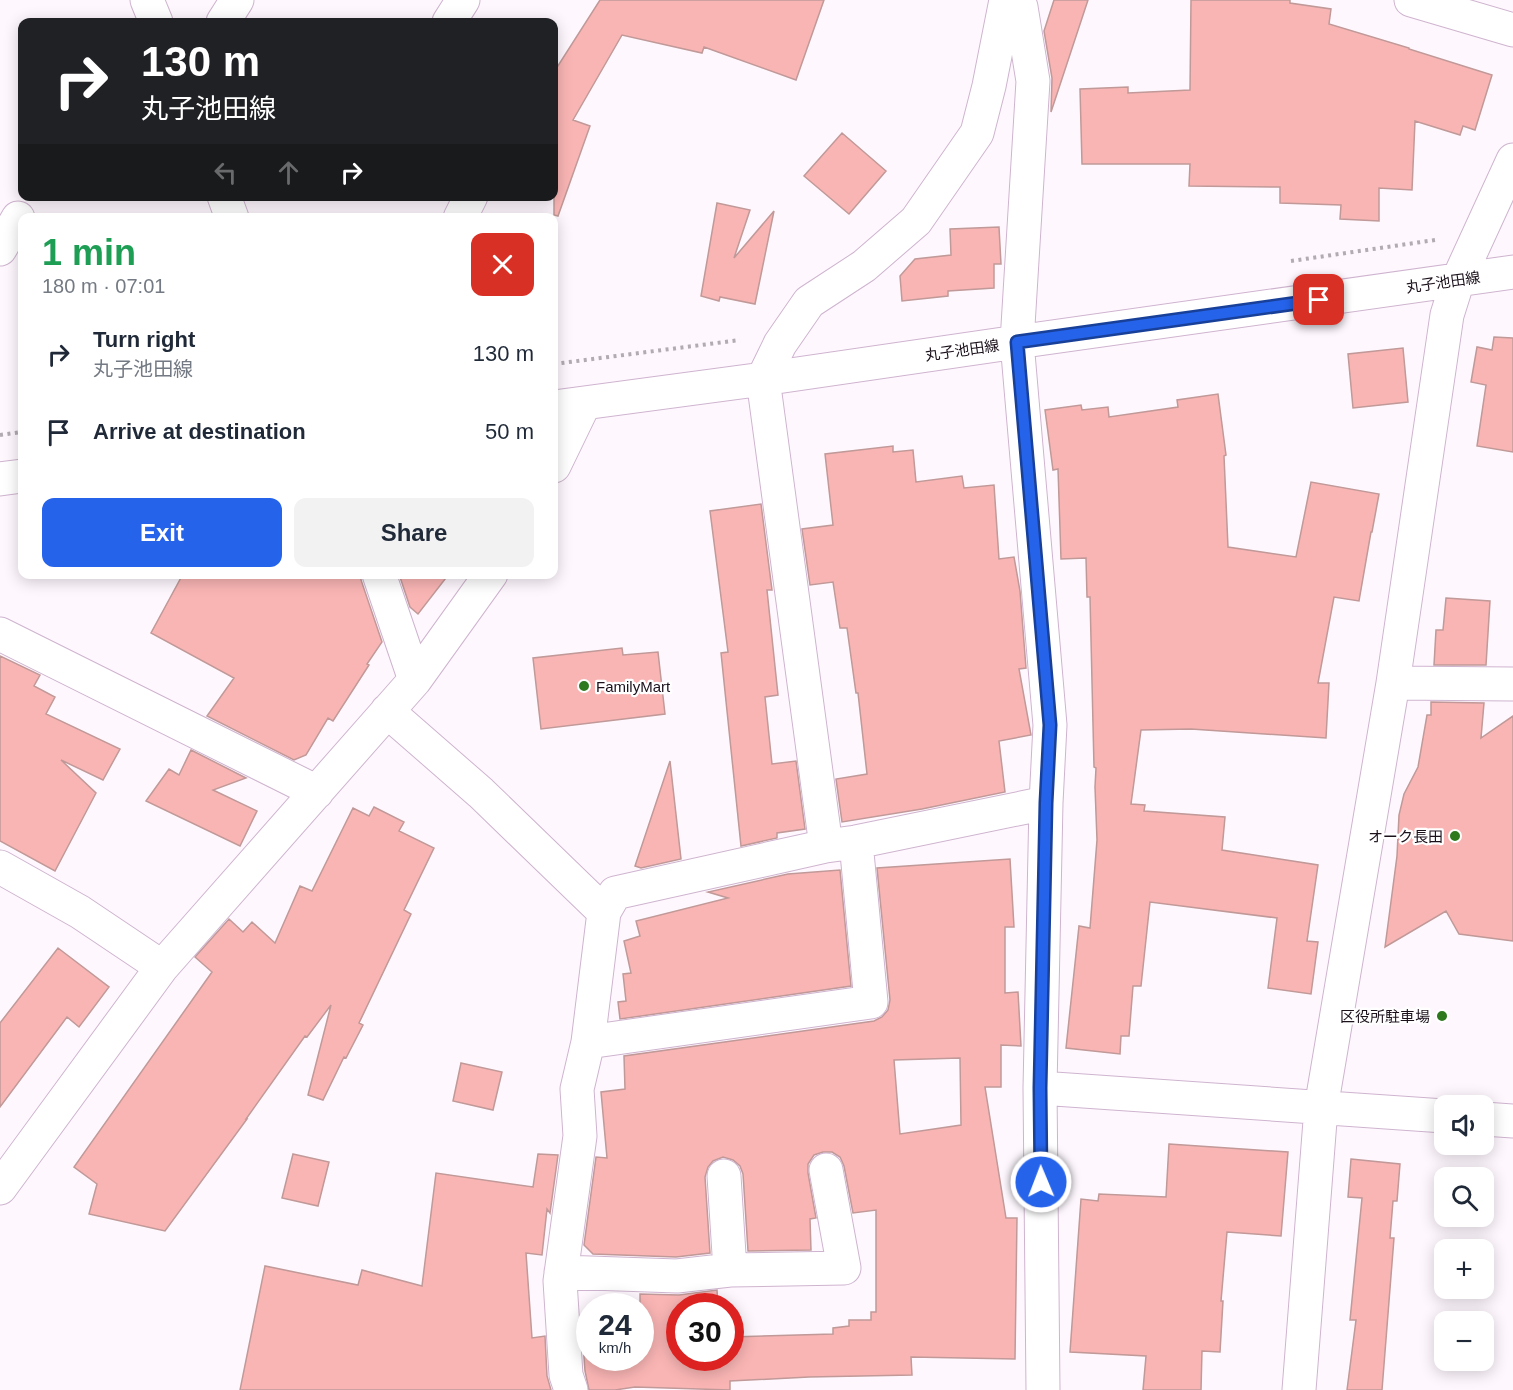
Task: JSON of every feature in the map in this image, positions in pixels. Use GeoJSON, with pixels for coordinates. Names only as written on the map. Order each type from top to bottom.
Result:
{"type":"FeatureCollection","features":[{"type":"Feature","properties":{"kind":"street"},"geometry":{"type":"LineString","coordinates":[[147,0],[154,18]]}},
{"type":"Feature","properties":{"kind":"street"},"geometry":{"type":"LineString","coordinates":[[226,18],[237,0]]}},
{"type":"Feature","properties":{"kind":"street"},"geometry":{"type":"LineString","coordinates":[[452,18],[463,0]]}},
{"type":"Feature","properties":{"kind":"street"},"geometry":{"type":"LineString","coordinates":[[588,1042],[871,1002],[841,844],[763,379],[780,344],[809,302],[864,266],[916,221],[977,133],[1006,0]]}},
{"type":"Feature","properties":{"kind":"street"},"geometry":{"type":"LineString","coordinates":[[1017,0],[1021,8],[1033,81],[1017,342],[1050,725],[1046,803],[1040,1088],[1043,1390]]}},
{"type":"Feature","properties":{"kind":"street"},"geometry":{"type":"LineString","coordinates":[[1411,0],[1513,30]]}},
{"type":"Feature","properties":{"kind":"street"},"geometry":{"type":"LineString","coordinates":[[1299,1390],[1321,1108],[1393,683],[1447,315],[1458,280],[1513,160]]}},
{"type":"Feature","properties":{"kind":"street"},"geometry":{"type":"LineString","coordinates":[[0,249],[18,218]]}},
{"type":"Feature","properties":{"kind":"street","name":"丸子池田線"},"geometry":{"type":"LineString","coordinates":[[569,405],[1513,272]]}},
{"type":"Feature","properties":{"kind":"street"},"geometry":{"type":"LineString","coordinates":[[558,450],[569,405]]}},
{"type":"Feature","properties":{"kind":"street"},"geometry":{"type":"LineString","coordinates":[[0,479],[18,477]]}},
{"type":"Feature","properties":{"kind":"street"},"geometry":{"type":"LineString","coordinates":[[381,579],[415,680]]}},
{"type":"Feature","properties":{"kind":"street"},"geometry":{"type":"LineString","coordinates":[[0,1188],[162,967],[415,680],[487,579]]}},
{"type":"Feature","properties":{"kind":"street"},"geometry":{"type":"LineString","coordinates":[[0,634],[317,792]]}},
{"type":"Feature","properties":{"kind":"street"},"geometry":{"type":"LineString","coordinates":[[1393,683],[1513,684]]}},
{"type":"Feature","properties":{"kind":"street"},"geometry":{"type":"LineString","coordinates":[[387,711],[481,793],[604,912]]}},
{"type":"Feature","properties":{"kind":"street"},"geometry":{"type":"LineString","coordinates":[[571,1390],[566,1375],[560,1281],[580,1136],[577,1089],[588,1042],[604,912],[615,893],[1046,803]]}},
{"type":"Feature","properties":{"kind":"street"},"geometry":{"type":"LineString","coordinates":[[0,867],[80,912],[162,967]]}},
{"type":"Feature","properties":{"kind":"street"},"geometry":{"type":"LineString","coordinates":[[1040,1088],[1434,1115]]}},
{"type":"Feature","properties":{"kind":"street"},"geometry":{"type":"LineString","coordinates":[[1494,1120],[1513,1121]]}},
{"type":"Feature","properties":{"kind":"street"},"geometry":{"type":"LineString","coordinates":[[561,1272],[677,1276],[730,1270],[844,1268],[826,1170]]}},
{"type":"Feature","properties":{"kind":"street"},"geometry":{"type":"LineString","coordinates":[[724,1176],[730,1270]]}},
{"type":"Feature","properties":{"kind":"path"},"geometry":{"type":"LineString","coordinates":[[0,435],[18,433]]}},
{"type":"Feature","properties":{"kind":"building"},"geometry":{"type":"Polygon","coordinates":[[[600,0],[824,0],[796,80],[704,47],[702,53],[622,35],[573,120],[590,126],[558,216],[558,213],[554,213],[554,201],[558,201],[558,66],[600,0]]]}},
{"type":"Feature","properties":{"kind":"building"},"geometry":{"type":"Polygon","coordinates":[[[1054,0],[1088,0],[1051,112],[1052,78],[1044,31],[1054,0]]]}},
{"type":"Feature","properties":{"kind":"building"},"geometry":{"type":"Polygon","coordinates":[[[1191,0],[1290,0],[1290,3],[1331,9],[1329,24],[1492,75],[1475,130],[1463,126],[1460,135],[1415,121],[1412,190],[1379,188],[1379,221],[1340,219],[1341,205],[1280,203],[1280,187],[1189,186],[1190,164],[1082,164],[1080,89],[1128,87],[1128,93],[1190,90],[1191,0]]]}},
{"type":"Feature","properties":{"kind":"building"},"geometry":{"type":"Polygon","coordinates":[[[842,133],[886,171],[849,214],[804,176],[842,133]]]}},
{"type":"Feature","properties":{"kind":"building"},"geometry":{"type":"Polygon","coordinates":[[[717,203],[750,210],[734,258],[774,211],[755,304],[720,297],[719,301],[701,296],[717,203]]]}},
{"type":"Feature","properties":{"kind":"building"},"geometry":{"type":"Polygon","coordinates":[[[999,227],[1001,264],[994,264],[994,288],[948,291],[948,296],[902,301],[900,276],[915,259],[951,255],[950,229],[999,227]]]}},
{"type":"Feature","properties":{"kind":"building"},"geometry":{"type":"Polygon","coordinates":[[[1494,337],[1513,338],[1513,452],[1477,446],[1486,385],[1471,382],[1477,347],[1492,350],[1494,337]]]}},
{"type":"Feature","properties":{"kind":"building"},"geometry":{"type":"Polygon","coordinates":[[[1403,348],[1408,402],[1353,408],[1348,354],[1403,348]]]}},
{"type":"Feature","properties":{"kind":"building"},"geometry":{"type":"Polygon","coordinates":[[[1218,394],[1226,455],[1224,456],[1228,547],[1296,557],[1311,482],[1379,494],[1359,601],[1334,597],[1318,683],[1329,683],[1326,738],[1191,729],[1141,730],[1131,804],[1145,805],[1144,811],[1225,817],[1222,850],[1318,865],[1307,941],[1318,942],[1311,994],[1268,988],[1277,918],[1150,902],[1141,986],[1133,986],[1129,1036],[1121,1036],[1120,1054],[1066,1048],[1079,926],[1090,928],[1097,840],[1096,768],[1094,767],[1090,597],[1087,597],[1086,558],[1061,559],[1058,469],[1053,470],[1045,410],[1081,405],[1082,410],[1108,407],[1109,417],[1178,407],[1177,400],[1218,394]]]}},
{"type":"Feature","properties":{"kind":"building"},"geometry":{"type":"Polygon","coordinates":[[[893,446],[893,452],[913,450],[916,482],[962,476],[964,488],[994,485],[999,559],[1014,557],[1020,591],[1026,668],[1019,669],[1031,735],[999,741],[1005,792],[842,822],[836,779],[867,774],[858,693],[856,693],[847,628],[840,628],[833,582],[810,585],[802,529],[833,525],[825,454],[893,446]]]}},
{"type":"Feature","properties":{"kind":"building"},"geometry":{"type":"Polygon","coordinates":[[[761,504],[772,590],[767,590],[778,695],[765,697],[772,764],[796,761],[805,829],[777,833],[777,838],[741,846],[721,653],[728,652],[710,511],[761,504]]]}},
{"type":"Feature","properties":{"kind":"building"},"geometry":{"type":"Polygon","coordinates":[[[180,579],[361,579],[382,642],[333,721],[328,718],[306,755],[294,760],[207,716],[234,678],[151,633],[180,579]]]}},
{"type":"Feature","properties":{"kind":"building"},"geometry":{"type":"Polygon","coordinates":[[[401,579],[445,579],[418,614],[410,607],[401,579]]]}},
{"type":"Feature","properties":{"kind":"building"},"geometry":{"type":"Polygon","coordinates":[[[1446,598],[1490,601],[1486,665],[1434,665],[1436,630],[1443,630],[1446,598]]]}},
{"type":"Feature","properties":{"kind":"building"},"geometry":{"type":"Polygon","coordinates":[[[622,648],[623,655],[658,652],[665,714],[541,729],[533,658],[622,648]]]}},
{"type":"Feature","properties":{"kind":"building"},"geometry":{"type":"Polygon","coordinates":[[[0,656],[40,675],[34,686],[55,697],[46,714],[120,749],[103,780],[61,760],[96,793],[55,871],[0,841],[0,656]]]}},
{"type":"Feature","properties":{"kind":"building","name":"オーク長田"},"geometry":{"type":"Polygon","coordinates":[[[1431,702],[1484,703],[1481,738],[1513,716],[1513,941],[1459,934],[1446,911],[1385,947],[1397,856],[1399,815],[1404,794],[1418,767],[1427,715],[1431,715],[1431,702]]]}},
{"type":"Feature","properties":{"kind":"building"},"geometry":{"type":"Polygon","coordinates":[[[191,750],[246,778],[213,790],[257,811],[240,846],[146,801],[169,769],[179,775],[191,750]]]}},
{"type":"Feature","properties":{"kind":"building"},"geometry":{"type":"Polygon","coordinates":[[[670,761],[681,859],[641,868],[635,866],[670,761]]]}},
{"type":"Feature","properties":{"kind":"building"},"geometry":{"type":"Polygon","coordinates":[[[374,807],[404,822],[399,831],[434,848],[404,910],[411,914],[359,1023],[363,1025],[323,1100],[308,1095],[331,1005],[307,1037],[305,1036],[165,1231],[89,1214],[97,1184],[74,1167],[212,972],[195,957],[229,919],[243,932],[252,922],[275,943],[300,886],[312,891],[353,808],[369,816],[374,807]]]}},
{"type":"Feature","properties":{"kind":"building"},"geometry":{"type":"Polygon","coordinates":[[[1010,859],[1014,927],[1005,927],[1005,993],[1018,992],[1021,1046],[1001,1045],[1001,1087],[985,1087],[1006,1218],[1017,1218],[1015,1359],[911,1357],[912,1375],[730,1381],[730,1390],[635,1387],[589,1390],[585,1371],[654,1371],[654,1294],[666,1295],[666,1371],[744,1371],[744,1337],[833,1334],[833,1328],[849,1326],[849,1320],[871,1320],[871,1312],[876,1312],[876,1210],[853,1213],[844,1166],[840,1157],[832,1152],[814,1155],[808,1164],[816,1218],[810,1219],[811,1250],[748,1251],[743,1174],[740,1166],[733,1160],[723,1157],[713,1161],[705,1177],[710,1253],[676,1257],[593,1254],[584,1245],[596,1157],[607,1158],[601,1092],[625,1089],[624,1056],[874,1021],[888,1010],[890,1000],[877,868],[1010,859]],[[960,1058],[894,1060],[900,1134],[961,1125],[960,1058]]]}},
{"type":"Feature","properties":{"kind":"building"},"geometry":{"type":"Polygon","coordinates":[[[840,870],[851,986],[620,1019],[618,1002],[626,1001],[623,974],[631,973],[624,941],[640,936],[636,921],[728,898],[708,892],[788,874],[840,870]]]}},
{"type":"Feature","properties":{"kind":"building"},"geometry":{"type":"Polygon","coordinates":[[[58,948],[109,987],[79,1027],[67,1017],[0,1107],[0,1023],[58,948]]]}},
{"type":"Feature","properties":{"kind":"building"},"geometry":{"type":"Polygon","coordinates":[[[461,1063],[502,1072],[493,1110],[453,1101],[461,1063]]]}},
{"type":"Feature","properties":{"kind":"building"},"geometry":{"type":"Polygon","coordinates":[[[1169,1144],[1288,1152],[1281,1236],[1227,1232],[1221,1301],[1223,1301],[1220,1352],[1202,1351],[1201,1390],[1143,1390],[1146,1356],[1070,1352],[1081,1199],[1098,1201],[1099,1194],[1166,1197],[1169,1144]]]}},
{"type":"Feature","properties":{"kind":"building"},"geometry":{"type":"Polygon","coordinates":[[[293,1154],[329,1162],[318,1206],[282,1198],[293,1154]]]}},
{"type":"Feature","properties":{"kind":"building"},"geometry":{"type":"Polygon","coordinates":[[[538,1154],[558,1155],[550,1213],[547,1209],[542,1255],[526,1253],[532,1338],[545,1336],[547,1376],[551,1390],[240,1390],[265,1266],[358,1285],[362,1270],[422,1286],[436,1173],[533,1187],[538,1154]]]}},
{"type":"Feature","properties":{"kind":"building"},"geometry":{"type":"Polygon","coordinates":[[[1351,1159],[1400,1164],[1397,1201],[1393,1201],[1390,1238],[1394,1238],[1382,1390],[1347,1390],[1356,1320],[1350,1320],[1362,1198],[1348,1197],[1351,1159]]]}},
{"type":"Feature","properties":{"kind":"building"},"geometry":{"type":"Polygon","coordinates":[[[717,1290],[717,1293],[694,1293],[717,1290]]]}},
{"type":"Feature","properties":{"kind":"place","name":"FamilyMart"},"geometry":{"type":"Point","coordinates":[584,686]}},
{"type":"Feature","properties":{"kind":"place","name":"オーク長田"},"geometry":{"type":"Point","coordinates":[1455,836]}},
{"type":"Feature","properties":{"kind":"place","name":"区役所駐車場"},"geometry":{"type":"Point","coordinates":[1442,1016]}},
{"type":"Feature","properties":{"kind":"route"},"geometry":{"type":"LineString","coordinates":[[1041,1182],[1040,1088],[1046,803],[1050,725],[1017,342],[1319,300]]}}]}
